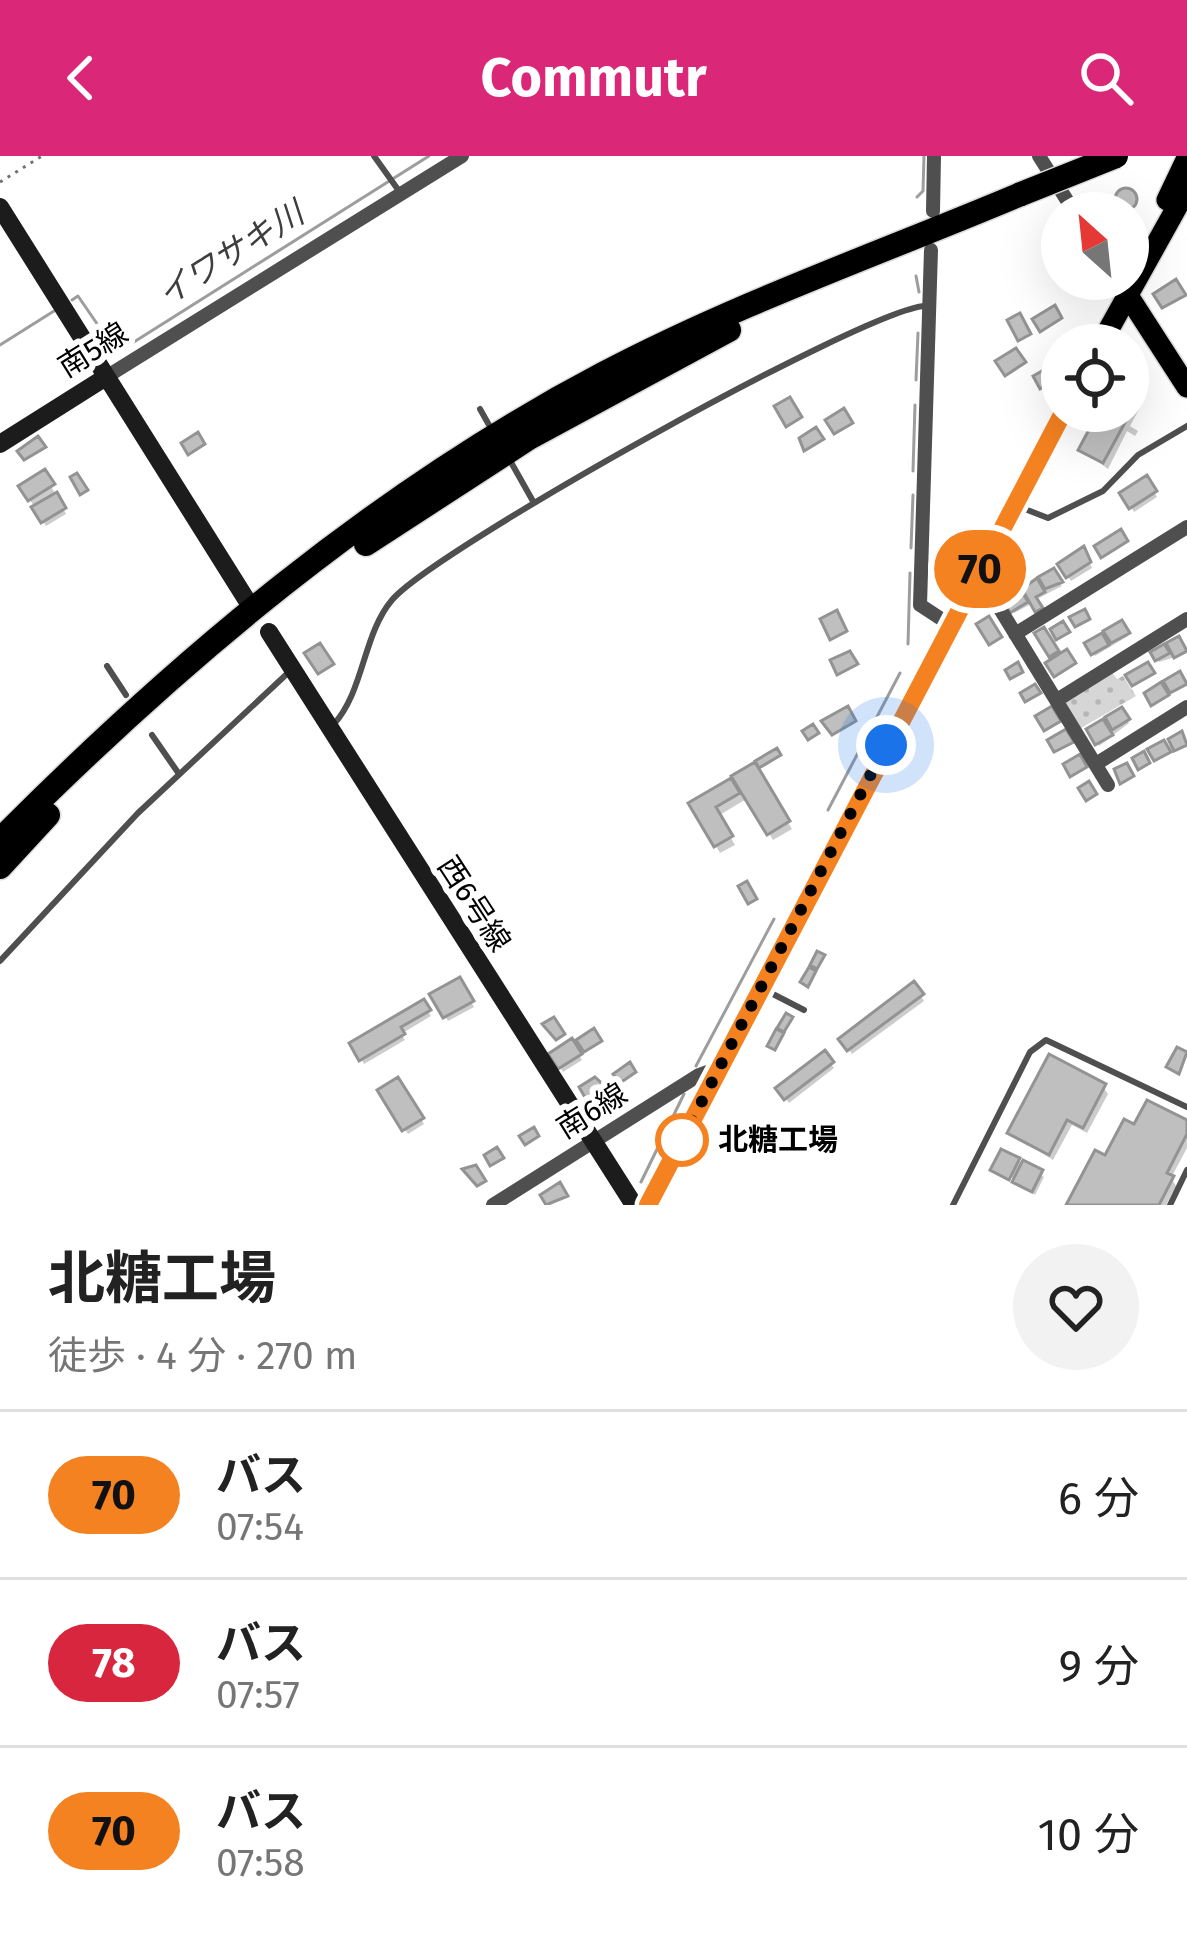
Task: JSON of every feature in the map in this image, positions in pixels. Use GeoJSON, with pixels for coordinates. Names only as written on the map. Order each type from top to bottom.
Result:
{"type":"FeatureCollection","features":[{"type":"Feature","properties":{"kind":"highway"},"geometry":{"type":"LineString","coordinates":[[3,857],[137,729],[282,607],[368,542],[529,438],[693,348],[964,218],[1116,156]]}},
{"type":"Feature","properties":{"kind":"main road"},"geometry":{"type":"LineString","coordinates":[[1149,233],[1187,158]]}},
{"type":"Feature","properties":{"kind":"main road"},"geometry":{"type":"LineString","coordinates":[[1149,246],[1187,189]]}},
{"type":"Feature","properties":{"kind":"main road"},"geometry":{"type":"LineString","coordinates":[[1131,300],[1187,387]]}},
{"type":"Feature","properties":{"kind":"main road"},"geometry":{"type":"LineString","coordinates":[[648,1205],[1053,432]]}},
{"type":"Feature","properties":{"kind":"street","name":"南5線"},"geometry":{"type":"LineString","coordinates":[[0,444],[395,185],[463,156]]}},
{"type":"Feature","properties":{"kind":"street"},"geometry":{"type":"LineString","coordinates":[[933,211],[934,156]]}},
{"type":"Feature","properties":{"kind":"street"},"geometry":{"type":"LineString","coordinates":[[1040,156],[1063,192]]}},
{"type":"Feature","properties":{"kind":"street"},"geometry":{"type":"LineString","coordinates":[[0,207],[246,599]]}},
{"type":"Feature","properties":{"kind":"street"},"geometry":{"type":"LineString","coordinates":[[931,250],[920,604],[949,624]]}},
{"type":"Feature","properties":{"kind":"street"},"geometry":{"type":"LineString","coordinates":[[1015,634],[1187,527]]}},
{"type":"Feature","properties":{"kind":"street"},"geometry":{"type":"LineString","coordinates":[[968,590],[997,604],[1108,785]]}},
{"type":"Feature","properties":{"kind":"street"},"geometry":{"type":"LineString","coordinates":[[1057,700],[1187,620]]}},
{"type":"Feature","properties":{"kind":"street","name":"西6号線"},"geometry":{"type":"LineString","coordinates":[[269,632],[326,729],[634,1205]]}},
{"type":"Feature","properties":{"kind":"street"},"geometry":{"type":"LineString","coordinates":[[1096,764],[1187,707]]}},
{"type":"Feature","properties":{"kind":"street","name":"南6線"},"geometry":{"type":"LineString","coordinates":[[494,1205],[721,1067]]}},
{"type":"Feature","properties":{"kind":"lane"},"geometry":{"type":"LineString","coordinates":[[374,156],[395,185]]}},
{"type":"Feature","properties":{"kind":"lane"},"geometry":{"type":"LineString","coordinates":[[326,729],[339,720],[393,598],[535,503],[742,388],[889,316],[929,306]]}},
{"type":"Feature","properties":{"kind":"lane"},"geometry":{"type":"LineString","coordinates":[[480,409],[489,425]]}},
{"type":"Feature","properties":{"kind":"lane"},"geometry":{"type":"LineString","coordinates":[[1014,505],[1048,518],[1103,491],[1138,455],[1187,426]]}},
{"type":"Feature","properties":{"kind":"lane"},"geometry":{"type":"LineString","coordinates":[[512,464],[535,503]]}},
{"type":"Feature","properties":{"kind":"lane"},"geometry":{"type":"LineString","coordinates":[[107,666],[126,695]]}},
{"type":"Feature","properties":{"kind":"lane"},"geometry":{"type":"LineString","coordinates":[[0,961],[178,775],[291,670]]}},
{"type":"Feature","properties":{"kind":"lane"},"geometry":{"type":"LineString","coordinates":[[152,735],[178,775]]}},
{"type":"Feature","properties":{"kind":"lane"},"geometry":{"type":"LineString","coordinates":[[759,986],[803,1010]]}},
{"type":"Feature","properties":{"kind":"lane"},"geometry":{"type":"LineString","coordinates":[[953,1205],[1030,1052],[1046,1040],[1187,1107]]}},
{"type":"Feature","properties":{"kind":"lane"},"geometry":{"type":"LineString","coordinates":[[1170,1205],[1187,1170]]}},
{"type":"Feature","properties":{"kind":"path"},"geometry":{"type":"LineString","coordinates":[[0,182],[42,156]]}},
{"type":"Feature","properties":{"kind":"shaded area"},"geometry":{"type":"Polygon","coordinates":[[[1109,668],[1117,679],[1123,676],[1136,696],[1076,731],[1057,700],[1109,668]]]}},
{"type":"Feature","properties":{"kind":"building"},"geometry":{"type":"Polygon","coordinates":[[[1176,279],[1186,295],[1162,308],[1153,294],[1176,279]]]}},
{"type":"Feature","properties":{"kind":"building"},"geometry":{"type":"Polygon","coordinates":[[[1055,305],[1062,318],[1041,324],[1040,332],[1032,319],[1055,305]]]}},
{"type":"Feature","properties":{"kind":"building"},"geometry":{"type":"Polygon","coordinates":[[[1020,313],[1031,334],[1018,341],[1007,320],[1020,313]]]}},
{"type":"Feature","properties":{"kind":"building"},"geometry":{"type":"Polygon","coordinates":[[[1016,348],[1026,362],[1005,376],[995,361],[1016,348]]]}},
{"type":"Feature","properties":{"kind":"building"},"geometry":{"type":"Polygon","coordinates":[[[790,397],[802,417],[786,427],[774,406],[790,397]]]}},
{"type":"Feature","properties":{"kind":"building"},"geometry":{"type":"Polygon","coordinates":[[[844,408],[853,423],[834,434],[825,420],[844,408]]]}},
{"type":"Feature","properties":{"kind":"building"},"geometry":{"type":"Polygon","coordinates":[[[816,427],[824,439],[804,451],[799,438],[816,427]]]}},
{"type":"Feature","properties":{"kind":"building"},"geometry":{"type":"Polygon","coordinates":[[[198,432],[205,444],[188,455],[181,443],[198,432]]]}},
{"type":"Feature","properties":{"kind":"building"},"geometry":{"type":"Polygon","coordinates":[[[1088,432],[1120,432],[1103,463],[1078,450],[1088,432]]]}},
{"type":"Feature","properties":{"kind":"building"},"geometry":{"type":"Polygon","coordinates":[[[38,436],[46,447],[24,460],[17,451],[38,436]]]}},
{"type":"Feature","properties":{"kind":"building"},"geometry":{"type":"Polygon","coordinates":[[[45,469],[55,484],[28,501],[18,486],[45,469]]]}},
{"type":"Feature","properties":{"kind":"building"},"geometry":{"type":"Polygon","coordinates":[[[77,473],[88,490],[80,495],[70,477],[77,473]]]}},
{"type":"Feature","properties":{"kind":"building"},"geometry":{"type":"Polygon","coordinates":[[[1147,475],[1157,491],[1129,509],[1119,493],[1147,475]]]}},
{"type":"Feature","properties":{"kind":"building"},"geometry":{"type":"Polygon","coordinates":[[[57,492],[66,508],[41,523],[31,507],[57,492]]]}},
{"type":"Feature","properties":{"kind":"building"},"geometry":{"type":"Polygon","coordinates":[[[1121,529],[1128,541],[1101,558],[1094,546],[1121,529]]]}},
{"type":"Feature","properties":{"kind":"building"},"geometry":{"type":"Polygon","coordinates":[[[1084,546],[1091,562],[1066,578],[1057,564],[1084,546]]]}},
{"type":"Feature","properties":{"kind":"building"},"geometry":{"type":"Polygon","coordinates":[[[1054,568],[1063,582],[1045,589],[1038,577],[1054,568]]]}},
{"type":"Feature","properties":{"kind":"building"},"geometry":{"type":"Polygon","coordinates":[[[1037,578],[1045,592],[1036,597],[1043,608],[1035,612],[1022,589],[1037,578]]]}},
{"type":"Feature","properties":{"kind":"building"},"geometry":{"type":"Polygon","coordinates":[[[1021,590],[1028,602],[1010,613],[1003,600],[1021,590]]]}},
{"type":"Feature","properties":{"kind":"building"},"geometry":{"type":"Polygon","coordinates":[[[1085,609],[1090,619],[1075,627],[1069,617],[1085,609]]]}},
{"type":"Feature","properties":{"kind":"building"},"geometry":{"type":"Polygon","coordinates":[[[837,610],[847,631],[830,640],[820,619],[837,610]]]}},
{"type":"Feature","properties":{"kind":"building"},"geometry":{"type":"Polygon","coordinates":[[[989,616],[1002,637],[989,645],[976,624],[989,616]]]}},
{"type":"Feature","properties":{"kind":"building"},"geometry":{"type":"Polygon","coordinates":[[[1122,620],[1130,633],[1111,643],[1103,631],[1122,620]]]}},
{"type":"Feature","properties":{"kind":"building"},"geometry":{"type":"Polygon","coordinates":[[[1063,621],[1070,632],[1056,640],[1050,629],[1063,621]]]}},
{"type":"Feature","properties":{"kind":"building"},"geometry":{"type":"Polygon","coordinates":[[[1044,627],[1059,651],[1049,657],[1034,633],[1044,627]]]}},
{"type":"Feature","properties":{"kind":"building"},"geometry":{"type":"Polygon","coordinates":[[[1102,633],[1109,645],[1091,655],[1084,643],[1102,633]]]}},
{"type":"Feature","properties":{"kind":"building"},"geometry":{"type":"Polygon","coordinates":[[[1179,636],[1187,651],[1174,658],[1166,643],[1179,636]]]}},
{"type":"Feature","properties":{"kind":"building"},"geometry":{"type":"Polygon","coordinates":[[[320,643],[334,664],[318,674],[304,653],[320,643]]]}},
{"type":"Feature","properties":{"kind":"building"},"geometry":{"type":"Polygon","coordinates":[[[1164,644],[1170,653],[1155,661],[1150,652],[1164,644]]]}},
{"type":"Feature","properties":{"kind":"building"},"geometry":{"type":"Polygon","coordinates":[[[1067,649],[1076,663],[1054,677],[1045,663],[1067,649]]]}},
{"type":"Feature","properties":{"kind":"building"},"geometry":{"type":"Polygon","coordinates":[[[850,651],[858,664],[837,675],[830,660],[850,651]]]}},
{"type":"Feature","properties":{"kind":"building"},"geometry":{"type":"Polygon","coordinates":[[[1018,662],[1023,672],[1010,679],[1005,670],[1018,662]]]}},
{"type":"Feature","properties":{"kind":"building"},"geometry":{"type":"Polygon","coordinates":[[[1148,662],[1155,673],[1132,686],[1125,675],[1148,662]]]}},
{"type":"Feature","properties":{"kind":"building"},"geometry":{"type":"Polygon","coordinates":[[[1180,671],[1187,684],[1170,693],[1163,681],[1180,671]]]}},
{"type":"Feature","properties":{"kind":"building"},"geometry":{"type":"Polygon","coordinates":[[[1161,682],[1169,695],[1151,706],[1144,693],[1161,682]]]}},
{"type":"Feature","properties":{"kind":"building"},"geometry":{"type":"Polygon","coordinates":[[[1035,684],[1041,693],[1025,702],[1020,693],[1035,684]]]}},
{"type":"Feature","properties":{"kind":"building"},"geometry":{"type":"Polygon","coordinates":[[[848,706],[856,721],[832,735],[821,721],[848,706]]]}},
{"type":"Feature","properties":{"kind":"building"},"geometry":{"type":"Polygon","coordinates":[[[1052,706],[1061,721],[1044,731],[1035,716],[1052,706]]]}},
{"type":"Feature","properties":{"kind":"building"},"geometry":{"type":"Polygon","coordinates":[[[1122,707],[1130,719],[1112,730],[1105,717],[1122,707]]]}},
{"type":"Feature","properties":{"kind":"building"},"geometry":{"type":"Polygon","coordinates":[[[1103,719],[1113,735],[1095,745],[1086,729],[1103,719]]]}},
{"type":"Feature","properties":{"kind":"building"},"geometry":{"type":"Polygon","coordinates":[[[813,724],[819,733],[808,740],[802,731],[813,724]]]}},
{"type":"Feature","properties":{"kind":"building"},"geometry":{"type":"Polygon","coordinates":[[[1066,729],[1074,742],[1054,752],[1047,740],[1066,729]]]}},
{"type":"Feature","properties":{"kind":"building"},"geometry":{"type":"Polygon","coordinates":[[[1182,731],[1187,745],[1174,751],[1168,739],[1182,731]]]}},
{"type":"Feature","properties":{"kind":"building"},"geometry":{"type":"Polygon","coordinates":[[[1164,740],[1171,752],[1154,761],[1147,749],[1164,740]]]}},
{"type":"Feature","properties":{"kind":"building"},"geometry":{"type":"Polygon","coordinates":[[[777,748],[781,755],[759,768],[755,761],[777,748]]]}},
{"type":"Feature","properties":{"kind":"building"},"geometry":{"type":"Polygon","coordinates":[[[1144,751],[1150,763],[1138,770],[1132,758],[1144,751]]]}},
{"type":"Feature","properties":{"kind":"building"},"geometry":{"type":"Polygon","coordinates":[[[1080,754],[1087,767],[1070,777],[1063,764],[1080,754]]]}},
{"type":"Feature","properties":{"kind":"building"},"geometry":{"type":"Polygon","coordinates":[[[755,762],[790,821],[767,835],[731,776],[755,762]]]}},
{"type":"Feature","properties":{"kind":"building"},"geometry":{"type":"Polygon","coordinates":[[[1127,763],[1134,776],[1120,784],[1114,769],[1127,763]]]}},
{"type":"Feature","properties":{"kind":"building"},"geometry":{"type":"Polygon","coordinates":[[[731,778],[740,793],[716,807],[733,836],[714,847],[688,803],[731,778]]]}},
{"type":"Feature","properties":{"kind":"building"},"geometry":{"type":"Polygon","coordinates":[[[1089,781],[1097,794],[1086,801],[1078,788],[1089,781]]]}},
{"type":"Feature","properties":{"kind":"building"},"geometry":{"type":"Polygon","coordinates":[[[747,881],[757,899],[748,904],[738,886],[747,881]]]}},
{"type":"Feature","properties":{"kind":"building"},"geometry":{"type":"Polygon","coordinates":[[[817,951],[825,955],[817,969],[810,965],[817,951]]]}},
{"type":"Feature","properties":{"kind":"building"},"geometry":{"type":"Polygon","coordinates":[[[809,967],[816,971],[808,987],[800,982],[809,967]]]}},
{"type":"Feature","properties":{"kind":"building"},"geometry":{"type":"Polygon","coordinates":[[[460,977],[474,1001],[443,1018],[429,994],[460,977]]]}},
{"type":"Feature","properties":{"kind":"building"},"geometry":{"type":"Polygon","coordinates":[[[914,981],[924,994],[847,1051],[838,1039],[914,981]]]}},
{"type":"Feature","properties":{"kind":"building"},"geometry":{"type":"Polygon","coordinates":[[[424,999],[431,1010],[401,1027],[405,1034],[359,1061],[349,1043],[424,999]]]}},
{"type":"Feature","properties":{"kind":"building"},"geometry":{"type":"Polygon","coordinates":[[[786,1013],[793,1017],[784,1032],[777,1028],[786,1013]]]}},
{"type":"Feature","properties":{"kind":"building"},"geometry":{"type":"Polygon","coordinates":[[[554,1017],[565,1034],[556,1040],[542,1024],[554,1017]]]}},
{"type":"Feature","properties":{"kind":"building"},"geometry":{"type":"Polygon","coordinates":[[[594,1028],[602,1041],[584,1052],[576,1040],[594,1028]]]}},
{"type":"Feature","properties":{"kind":"building"},"geometry":{"type":"Polygon","coordinates":[[[776,1029],[784,1033],[775,1050],[767,1046],[776,1029]]]}},
{"type":"Feature","properties":{"kind":"building"},"geometry":{"type":"Polygon","coordinates":[[[572,1038],[582,1054],[558,1069],[548,1054],[572,1038]]]}},
{"type":"Feature","properties":{"kind":"building"},"geometry":{"type":"Polygon","coordinates":[[[1177,1047],[1187,1052],[1179,1074],[1166,1067],[1177,1047]]]}},
{"type":"Feature","properties":{"kind":"building"},"geometry":{"type":"Polygon","coordinates":[[[825,1050],[834,1062],[784,1100],[775,1088],[825,1050]]]}},
{"type":"Feature","properties":{"kind":"building"},"geometry":{"type":"Polygon","coordinates":[[[1049,1054],[1106,1084],[1083,1128],[1067,1120],[1049,1155],[1007,1133],[1049,1054]]]}},
{"type":"Feature","properties":{"kind":"building"},"geometry":{"type":"Polygon","coordinates":[[[630,1062],[636,1072],[620,1083],[613,1074],[630,1062]]]}},
{"type":"Feature","properties":{"kind":"building"},"geometry":{"type":"Polygon","coordinates":[[[398,1077],[424,1118],[402,1131],[377,1090],[398,1077]]]}},
{"type":"Feature","properties":{"kind":"building"},"geometry":{"type":"Polygon","coordinates":[[[595,1077],[607,1088],[587,1101],[579,1087],[595,1077]]]}},
{"type":"Feature","properties":{"kind":"building"},"geometry":{"type":"Polygon","coordinates":[[[1147,1100],[1187,1120],[1187,1134],[1167,1173],[1174,1176],[1159,1205],[1066,1205],[1095,1150],[1105,1155],[1124,1119],[1134,1124],[1147,1100]]]}},
{"type":"Feature","properties":{"kind":"building"},"geometry":{"type":"Polygon","coordinates":[[[534,1127],[539,1136],[525,1145],[519,1136],[534,1127]]]}},
{"type":"Feature","properties":{"kind":"building"},"geometry":{"type":"Polygon","coordinates":[[[497,1147],[504,1158],[490,1166],[484,1155],[497,1147]]]}},
{"type":"Feature","properties":{"kind":"building"},"geometry":{"type":"Polygon","coordinates":[[[1001,1149],[1020,1158],[1009,1180],[990,1170],[1001,1149]]]}},
{"type":"Feature","properties":{"kind":"building"},"geometry":{"type":"Polygon","coordinates":[[[1023,1160],[1043,1170],[1032,1192],[1012,1182],[1023,1160]]]}},
{"type":"Feature","properties":{"kind":"building"},"geometry":{"type":"Polygon","coordinates":[[[476,1165],[486,1181],[477,1186],[462,1169],[476,1165]]]}},
{"type":"Feature","properties":{"kind":"building"},"geometry":{"type":"Polygon","coordinates":[[[560,1182],[568,1196],[546,1205],[540,1195],[560,1182]]]}},
{"type":"Feature","properties":{"kind":"waterway","name":"イワサキ川"},"geometry":{"type":"LineString","coordinates":[[72,300],[78,296],[115,350],[126,347],[429,156]]}},
{"type":"Feature","properties":{"kind":"waterway"},"geometry":{"type":"LineString","coordinates":[[917,197],[923,191],[924,156]]}},
{"type":"Feature","properties":{"kind":"waterway"},"geometry":{"type":"LineString","coordinates":[[916,276],[919,292]]}},
{"type":"Feature","properties":{"kind":"waterway","name":"イワサキ川"},"geometry":{"type":"LineString","coordinates":[[0,345],[54,311]]}},
{"type":"Feature","properties":{"kind":"waterway"},"geometry":{"type":"LineString","coordinates":[[916,380],[918,333]]}},
{"type":"Feature","properties":{"kind":"waterway"},"geometry":{"type":"LineString","coordinates":[[913,471],[915,405]]}},
{"type":"Feature","properties":{"kind":"waterway"},"geometry":{"type":"LineString","coordinates":[[911,548],[913,495]]}},
{"type":"Feature","properties":{"kind":"waterway"},"geometry":{"type":"LineString","coordinates":[[908,644],[910,573]]}},
{"type":"Feature","properties":{"kind":"waterway"},"geometry":{"type":"LineString","coordinates":[[828,810],[900,673]]}},
{"type":"Feature","properties":{"kind":"waterway"},"geometry":{"type":"LineString","coordinates":[[696,1066],[774,919]]}},
{"type":"Feature","properties":{"kind":"waterway"},"geometry":{"type":"LineString","coordinates":[[641,1182],[684,1094]]}},
{"type":"Feature","properties":{"kind":"bus line","name":"70"},"geometry":{"type":"LineString","coordinates":[[648,1205],[1053,432]]}},
{"type":"Feature","properties":{"kind":"place","name":"北糖工場"},"geometry":{"type":"Point","coordinates":[682,1140]}},
{"type":"Feature","properties":{"kind":"route"},"geometry":{"type":"LineString","coordinates":[[682,1140],[886,745]]}}]}
